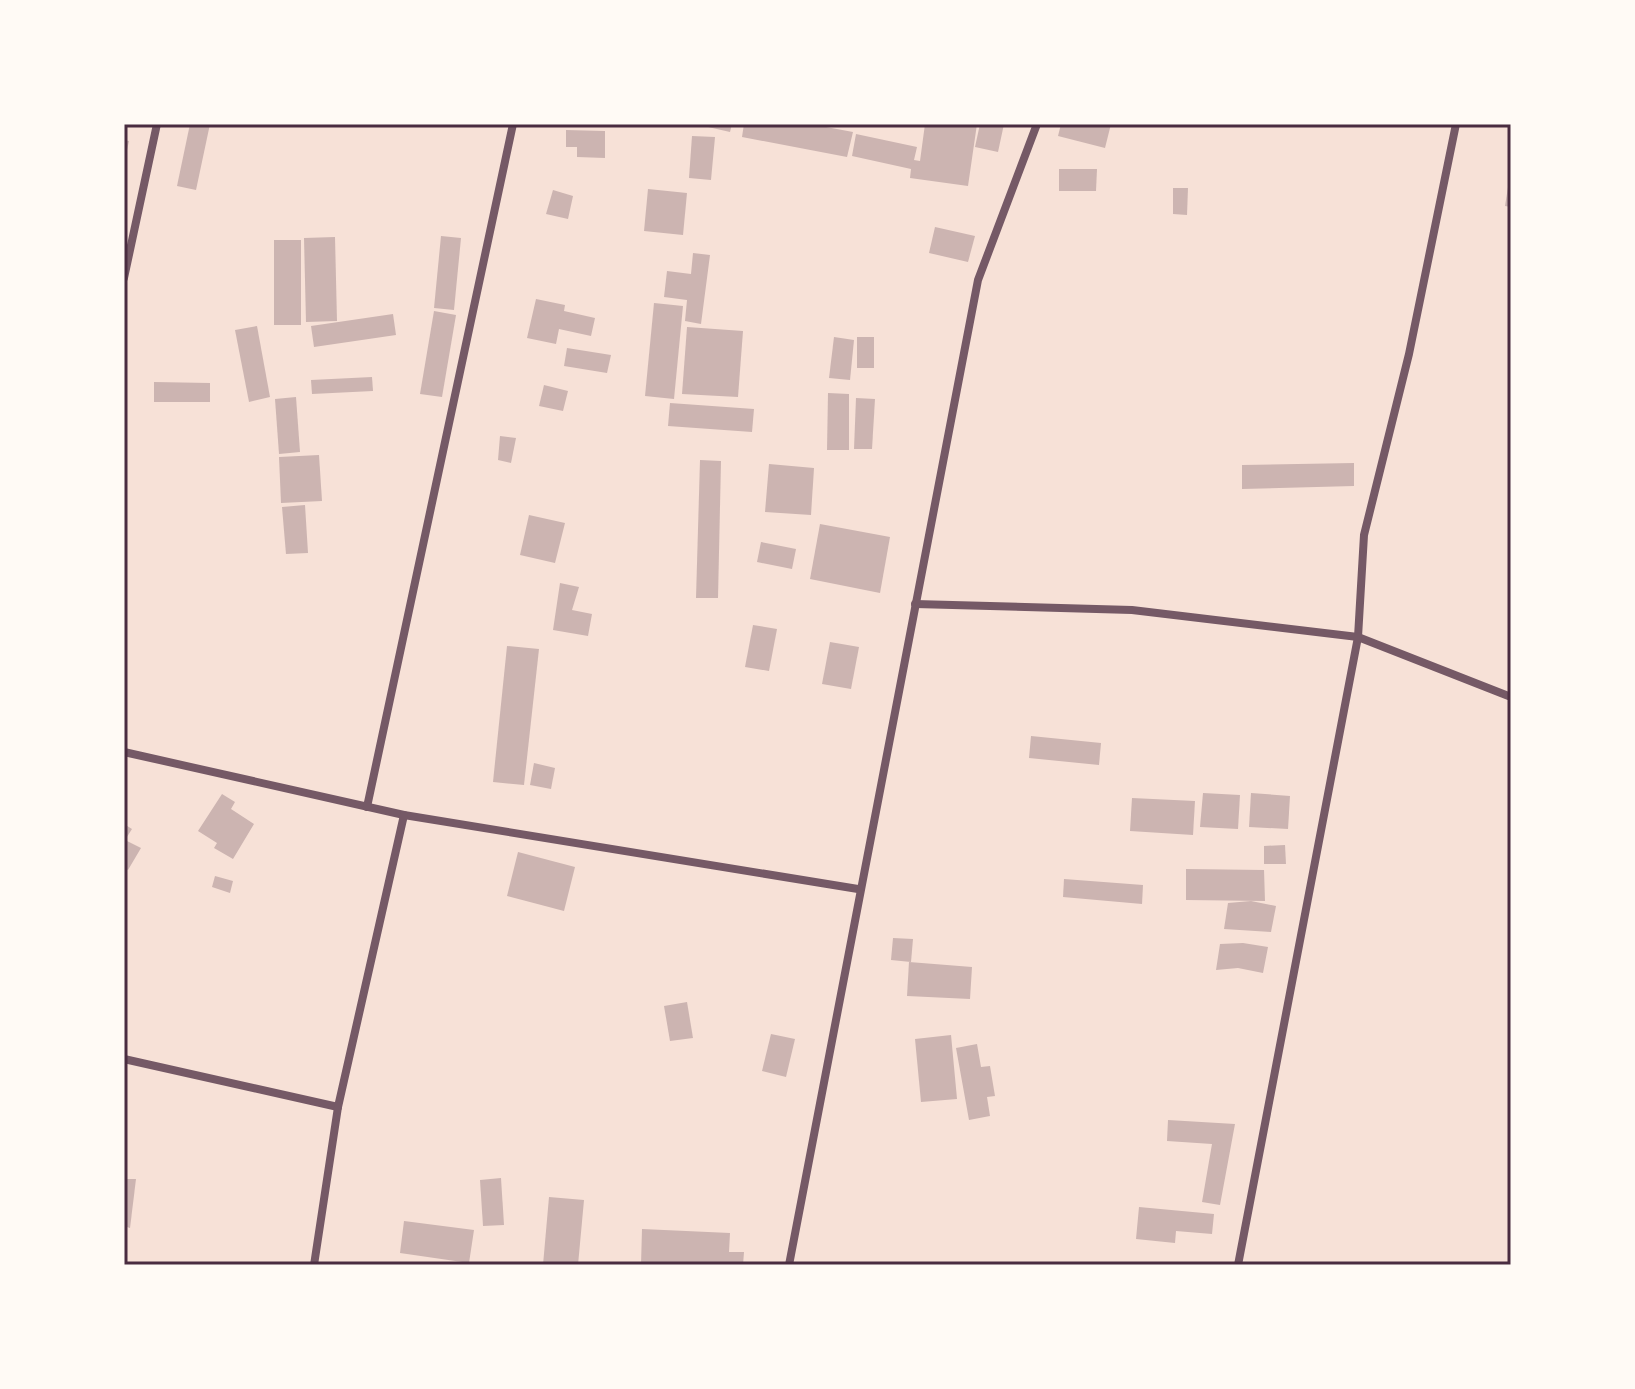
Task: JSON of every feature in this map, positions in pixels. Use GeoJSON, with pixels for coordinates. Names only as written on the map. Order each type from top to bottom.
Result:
{"type":"FeatureCollection","features":[{"type":"Feature","properties":{"kind":"street"},"geometry":{"type":"LineString","coordinates":[[124,278],[157,124]]}},
{"type":"Feature","properties":{"kind":"street"},"geometry":{"type":"LineString","coordinates":[[367,807],[513,124]]}},
{"type":"Feature","properties":{"kind":"street"},"geometry":{"type":"LineString","coordinates":[[789,1265],[858,889],[978,280],[1037,124]]}},
{"type":"Feature","properties":{"kind":"street"},"geometry":{"type":"LineString","coordinates":[[1238,1265],[1358,637],[1364,535],[1409,354],[1456,124]]}},
{"type":"Feature","properties":{"kind":"street"},"geometry":{"type":"LineString","coordinates":[[915,604],[1132,610],[1358,637],[1511,697]]}},
{"type":"Feature","properties":{"kind":"street"},"geometry":{"type":"LineString","coordinates":[[124,752],[404,815],[858,889]]}},
{"type":"Feature","properties":{"kind":"street"},"geometry":{"type":"LineString","coordinates":[[314,1265],[338,1107],[404,815]]}},
{"type":"Feature","properties":{"kind":"street"},"geometry":{"type":"LineString","coordinates":[[124,1059],[338,1107]]}},
{"type":"Feature","properties":{"kind":"building"},"geometry":{"type":"Polygon","coordinates":[[[190,124],[210,124],[196,190],[177,186],[190,124]]]}},
{"type":"Feature","properties":{"kind":"building"},"geometry":{"type":"Polygon","coordinates":[[[695,124],[732,124],[730,132],[695,124]]]}},
{"type":"Feature","properties":{"kind":"building"},"geometry":{"type":"Polygon","coordinates":[[[744,124],[810,124],[853,132],[847,157],[742,137],[744,124]]]}},
{"type":"Feature","properties":{"kind":"building"},"geometry":{"type":"Polygon","coordinates":[[[925,124],[977,124],[968,186],[910,178],[911,169],[852,156],[856,134],[917,147],[914,160],[920,161],[925,124]]]}},
{"type":"Feature","properties":{"kind":"building"},"geometry":{"type":"Polygon","coordinates":[[[980,124],[1004,124],[998,152],[975,147],[980,124]]]}},
{"type":"Feature","properties":{"kind":"building"},"geometry":{"type":"Polygon","coordinates":[[[1061,124],[1111,124],[1105,148],[1058,136],[1061,124]]]}},
{"type":"Feature","properties":{"kind":"building"},"geometry":{"type":"Polygon","coordinates":[[[566,130],[605,131],[605,158],[577,157],[577,147],[566,147],[566,130]]]}},
{"type":"Feature","properties":{"kind":"building"},"geometry":{"type":"Polygon","coordinates":[[[692,136],[715,137],[711,180],[689,178],[692,136]]]}},
{"type":"Feature","properties":{"kind":"building"},"geometry":{"type":"Polygon","coordinates":[[[124,140],[129,141],[125,159],[124,159],[124,140]]]}},
{"type":"Feature","properties":{"kind":"building"},"geometry":{"type":"Polygon","coordinates":[[[1059,169],[1097,169],[1096,191],[1059,191],[1059,169]]]}},
{"type":"Feature","properties":{"kind":"building"},"geometry":{"type":"Polygon","coordinates":[[[1511,181],[1511,207],[1505,206],[1511,181]]]}},
{"type":"Feature","properties":{"kind":"building"},"geometry":{"type":"Polygon","coordinates":[[[1173,188],[1188,188],[1187,215],[1173,214],[1173,188]]]}},
{"type":"Feature","properties":{"kind":"building"},"geometry":{"type":"Polygon","coordinates":[[[648,189],[687,193],[683,235],[644,231],[648,189]]]}},
{"type":"Feature","properties":{"kind":"building"},"geometry":{"type":"Polygon","coordinates":[[[553,190],[573,196],[568,219],[546,214],[553,190]]]}},
{"type":"Feature","properties":{"kind":"building"},"geometry":{"type":"Polygon","coordinates":[[[935,227],[975,236],[968,262],[929,253],[935,227]]]}},
{"type":"Feature","properties":{"kind":"building"},"geometry":{"type":"Polygon","coordinates":[[[441,236],[461,238],[454,310],[434,308],[441,236]]]}},
{"type":"Feature","properties":{"kind":"building"},"geometry":{"type":"Polygon","coordinates":[[[335,237],[337,321],[306,322],[304,238],[335,237]]]}},
{"type":"Feature","properties":{"kind":"building"},"geometry":{"type":"Polygon","coordinates":[[[274,240],[301,240],[301,325],[274,325],[274,240]]]}},
{"type":"Feature","properties":{"kind":"building"},"geometry":{"type":"Polygon","coordinates":[[[693,253],[710,255],[701,324],[685,321],[687,300],[664,297],[667,271],[691,274],[693,253]]]}},
{"type":"Feature","properties":{"kind":"building"},"geometry":{"type":"Polygon","coordinates":[[[536,299],[565,305],[564,311],[595,318],[591,336],[559,329],[556,344],[527,338],[536,299]]]}},
{"type":"Feature","properties":{"kind":"building"},"geometry":{"type":"Polygon","coordinates":[[[654,303],[683,306],[674,399],[645,396],[654,303]]]}},
{"type":"Feature","properties":{"kind":"building"},"geometry":{"type":"Polygon","coordinates":[[[434,311],[456,315],[442,397],[420,394],[434,311]]]}},
{"type":"Feature","properties":{"kind":"building"},"geometry":{"type":"Polygon","coordinates":[[[393,314],[396,335],[314,347],[311,326],[393,314]]]}},
{"type":"Feature","properties":{"kind":"building"},"geometry":{"type":"Polygon","coordinates":[[[257,326],[270,397],[249,402],[235,330],[257,326]]]}},
{"type":"Feature","properties":{"kind":"building"},"geometry":{"type":"Polygon","coordinates":[[[687,327],[743,331],[738,397],[682,394],[687,327]]]}},
{"type":"Feature","properties":{"kind":"building"},"geometry":{"type":"Polygon","coordinates":[[[834,337],[854,340],[850,380],[829,378],[834,337]]]}},
{"type":"Feature","properties":{"kind":"building"},"geometry":{"type":"Polygon","coordinates":[[[857,337],[874,337],[874,368],[857,368],[857,337]]]}},
{"type":"Feature","properties":{"kind":"building"},"geometry":{"type":"Polygon","coordinates":[[[567,348],[611,355],[607,373],[564,366],[567,348]]]}},
{"type":"Feature","properties":{"kind":"building"},"geometry":{"type":"Polygon","coordinates":[[[372,377],[373,391],[312,394],[311,380],[372,377]]]}},
{"type":"Feature","properties":{"kind":"building"},"geometry":{"type":"Polygon","coordinates":[[[154,382],[210,383],[210,402],[154,402],[154,382]]]}},
{"type":"Feature","properties":{"kind":"building"},"geometry":{"type":"Polygon","coordinates":[[[544,385],[568,391],[563,411],[539,406],[544,385]]]}},
{"type":"Feature","properties":{"kind":"building"},"geometry":{"type":"Polygon","coordinates":[[[828,393],[849,394],[849,450],[827,450],[828,393]]]}},
{"type":"Feature","properties":{"kind":"building"},"geometry":{"type":"Polygon","coordinates":[[[296,397],[300,452],[279,454],[275,399],[296,397]]]}},
{"type":"Feature","properties":{"kind":"building"},"geometry":{"type":"Polygon","coordinates":[[[856,398],[875,399],[872,449],[854,449],[856,398]]]}},
{"type":"Feature","properties":{"kind":"building"},"geometry":{"type":"Polygon","coordinates":[[[670,403],[754,409],[752,432],[668,426],[670,403]]]}},
{"type":"Feature","properties":{"kind":"building"},"geometry":{"type":"Polygon","coordinates":[[[500,436],[516,438],[511,463],[498,460],[500,436]]]}},
{"type":"Feature","properties":{"kind":"building"},"geometry":{"type":"Polygon","coordinates":[[[319,455],[322,501],[281,503],[279,457],[319,455]]]}},
{"type":"Feature","properties":{"kind":"building"},"geometry":{"type":"Polygon","coordinates":[[[700,460],[721,461],[718,598],[696,598],[700,460]]]}},
{"type":"Feature","properties":{"kind":"building"},"geometry":{"type":"Polygon","coordinates":[[[1354,463],[1354,486],[1242,489],[1242,465],[1354,463]]]}},
{"type":"Feature","properties":{"kind":"building"},"geometry":{"type":"Polygon","coordinates":[[[769,464],[814,468],[811,515],[765,512],[769,464]]]}},
{"type":"Feature","properties":{"kind":"building"},"geometry":{"type":"Polygon","coordinates":[[[305,505],[308,553],[286,554],[282,507],[305,505]]]}},
{"type":"Feature","properties":{"kind":"building"},"geometry":{"type":"Polygon","coordinates":[[[529,515],[565,523],[555,563],[520,555],[529,515]]]}},
{"type":"Feature","properties":{"kind":"building"},"geometry":{"type":"Polygon","coordinates":[[[820,524],[890,537],[880,593],[810,579],[820,524]]]}},
{"type":"Feature","properties":{"kind":"building"},"geometry":{"type":"Polygon","coordinates":[[[761,542],[796,549],[792,569],[757,562],[761,542]]]}},
{"type":"Feature","properties":{"kind":"building"},"geometry":{"type":"Polygon","coordinates":[[[560,583],[579,587],[572,610],[592,614],[588,636],[553,630],[560,583]]]}},
{"type":"Feature","properties":{"kind":"building"},"geometry":{"type":"Polygon","coordinates":[[[753,625],[777,629],[769,671],[745,667],[753,625]]]}},
{"type":"Feature","properties":{"kind":"building"},"geometry":{"type":"Polygon","coordinates":[[[830,642],[859,647],[851,689],[822,684],[830,642]]]}},
{"type":"Feature","properties":{"kind":"building"},"geometry":{"type":"Polygon","coordinates":[[[507,646],[539,649],[524,785],[493,782],[507,646]]]}},
{"type":"Feature","properties":{"kind":"building"},"geometry":{"type":"Polygon","coordinates":[[[1031,736],[1101,743],[1099,765],[1029,758],[1031,736]]]}},
{"type":"Feature","properties":{"kind":"building"},"geometry":{"type":"Polygon","coordinates":[[[534,763],[555,768],[551,789],[530,785],[534,763]]]}},
{"type":"Feature","properties":{"kind":"building"},"geometry":{"type":"Polygon","coordinates":[[[1203,793],[1240,795],[1238,829],[1200,827],[1203,793]]]}},
{"type":"Feature","properties":{"kind":"building"},"geometry":{"type":"Polygon","coordinates":[[[1251,793],[1290,796],[1288,829],[1249,827],[1251,793]]]}},
{"type":"Feature","properties":{"kind":"building"},"geometry":{"type":"Polygon","coordinates":[[[222,794],[235,802],[231,809],[254,824],[233,859],[214,848],[217,843],[198,831],[222,794]]]}},
{"type":"Feature","properties":{"kind":"building"},"geometry":{"type":"Polygon","coordinates":[[[1132,798],[1195,801],[1193,835],[1130,831],[1132,798]]]}},
{"type":"Feature","properties":{"kind":"building"},"geometry":{"type":"Polygon","coordinates":[[[124,824],[132,829],[125,840],[141,848],[128,870],[124,868],[124,824]]]}},
{"type":"Feature","properties":{"kind":"building"},"geometry":{"type":"Polygon","coordinates":[[[1285,845],[1286,864],[1264,864],[1264,846],[1285,845]]]}},
{"type":"Feature","properties":{"kind":"building"},"geometry":{"type":"Polygon","coordinates":[[[518,852],[575,867],[564,911],[507,896],[518,852]]]}},
{"type":"Feature","properties":{"kind":"building"},"geometry":{"type":"Polygon","coordinates":[[[1186,869],[1264,870],[1265,901],[1186,900],[1186,869]]]}},
{"type":"Feature","properties":{"kind":"building"},"geometry":{"type":"Polygon","coordinates":[[[215,876],[233,881],[230,893],[212,887],[215,876]]]}},
{"type":"Feature","properties":{"kind":"building"},"geometry":{"type":"Polygon","coordinates":[[[1064,879],[1143,885],[1142,904],[1063,897],[1064,879]]]}},
{"type":"Feature","properties":{"kind":"building"},"geometry":{"type":"Polygon","coordinates":[[[1251,901],[1276,906],[1271,932],[1224,929],[1228,903],[1251,901]]]}},
{"type":"Feature","properties":{"kind":"building"},"geometry":{"type":"Polygon","coordinates":[[[893,938],[913,939],[911,962],[891,960],[893,938]]]}},
{"type":"Feature","properties":{"kind":"building"},"geometry":{"type":"Polygon","coordinates":[[[1243,943],[1268,947],[1263,973],[1238,968],[1216,970],[1220,944],[1243,943]]]}},
{"type":"Feature","properties":{"kind":"building"},"geometry":{"type":"Polygon","coordinates":[[[909,962],[972,967],[970,999],[907,996],[909,962]]]}},
{"type":"Feature","properties":{"kind":"building"},"geometry":{"type":"Polygon","coordinates":[[[687,1002],[693,1038],[670,1041],[664,1006],[687,1002]]]}},
{"type":"Feature","properties":{"kind":"building"},"geometry":{"type":"Polygon","coordinates":[[[771,1034],[795,1039],[786,1077],[762,1071],[771,1034]]]}},
{"type":"Feature","properties":{"kind":"building"},"geometry":{"type":"Polygon","coordinates":[[[951,1035],[957,1099],[921,1102],[915,1039],[951,1035]]]}},
{"type":"Feature","properties":{"kind":"building"},"geometry":{"type":"Polygon","coordinates":[[[977,1044],[981,1067],[990,1066],[995,1096],[987,1097],[990,1116],[969,1120],[956,1048],[977,1044]]]}},
{"type":"Feature","properties":{"kind":"building"},"geometry":{"type":"Polygon","coordinates":[[[1168,1120],[1235,1124],[1220,1205],[1202,1202],[1212,1144],[1167,1141],[1168,1120]]]}},
{"type":"Feature","properties":{"kind":"building"},"geometry":{"type":"Polygon","coordinates":[[[501,1178],[504,1225],[483,1226],[480,1180],[501,1178]]]}},
{"type":"Feature","properties":{"kind":"building"},"geometry":{"type":"Polygon","coordinates":[[[124,1179],[136,1179],[130,1228],[124,1226],[124,1179]]]}},
{"type":"Feature","properties":{"kind":"building"},"geometry":{"type":"Polygon","coordinates":[[[549,1197],[584,1200],[578,1265],[543,1265],[549,1197]]]}},
{"type":"Feature","properties":{"kind":"building"},"geometry":{"type":"Polygon","coordinates":[[[1139,1207],[1214,1214],[1212,1234],[1176,1231],[1175,1243],[1136,1239],[1139,1207]]]}},
{"type":"Feature","properties":{"kind":"building"},"geometry":{"type":"Polygon","coordinates":[[[404,1221],[474,1230],[469,1263],[400,1253],[404,1221]]]}},
{"type":"Feature","properties":{"kind":"building"},"geometry":{"type":"Polygon","coordinates":[[[642,1229],[730,1233],[729,1252],[744,1252],[743,1265],[641,1265],[642,1229]]]}}]}
